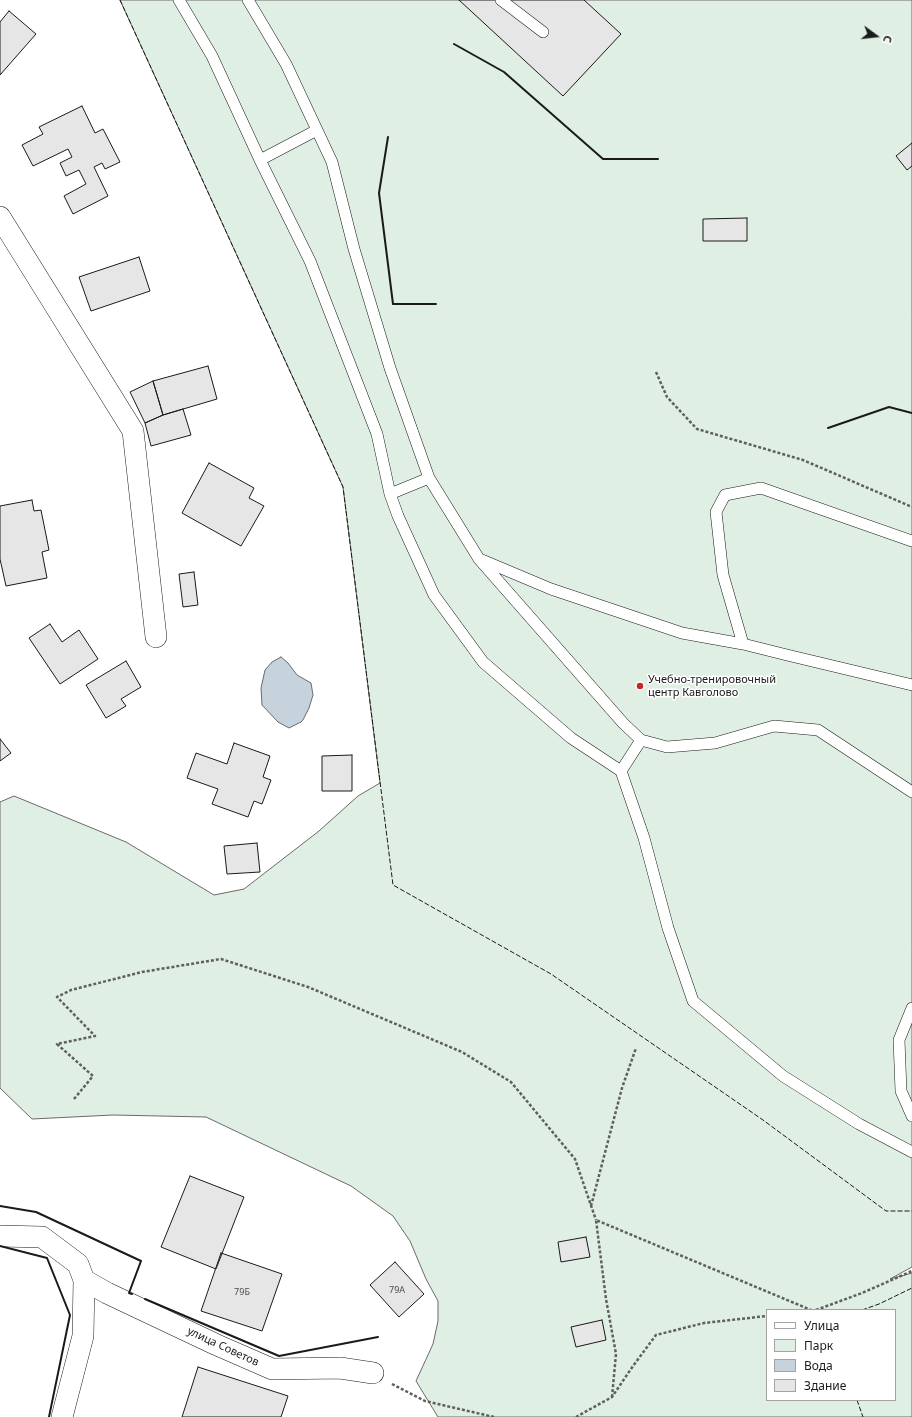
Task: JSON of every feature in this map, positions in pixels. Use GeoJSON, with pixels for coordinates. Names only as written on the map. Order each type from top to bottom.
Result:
{"type":"FeatureCollection","features":[{"type":"Feature","properties":{"kind":"street"},"geometry":{"type":"LineString","coordinates":[[0,217],[133,430],[156,637]]}},
{"type":"Feature","properties":{"kind":"street"},"geometry":{"type":"LineString","coordinates":[[0,1236],[42,1237],[78,1264],[84,1280],[83,1336],[63,1416]]}},
{"type":"Feature","properties":{"kind":"street","name":"улица Советов"},"geometry":{"type":"LineString","coordinates":[[84,1280],[107,1293],[217,1346],[272,1370],[340,1368],[373,1373]]}},
{"type":"Feature","properties":{"kind":"lane"},"geometry":{"type":"LineString","coordinates":[[179,0],[212,56],[260,160],[310,261],[377,434],[390,494],[398,516],[434,595],[483,662],[571,738],[621,771],[644,838],[668,928],[693,1001],[783,1076],[859,1124],[912,1152]]}},
{"type":"Feature","properties":{"kind":"lane"},"geometry":{"type":"LineString","coordinates":[[248,0],[286,64],[332,162],[354,248],[390,368],[428,478],[479,559],[618,717],[641,740],[667,747],[715,743],[774,726],[818,730],[912,792]]}},
{"type":"Feature","properties":{"kind":"lane"},"geometry":{"type":"LineString","coordinates":[[501,0],[544,32]]}},
{"type":"Feature","properties":{"kind":"lane"},"geometry":{"type":"LineString","coordinates":[[260,160],[317,130]]}},
{"type":"Feature","properties":{"kind":"lane"},"geometry":{"type":"LineString","coordinates":[[390,494],[428,478]]}},
{"type":"Feature","properties":{"kind":"lane"},"geometry":{"type":"LineString","coordinates":[[744,644],[723,575],[716,512],[725,495],[761,488],[912,541]]}},
{"type":"Feature","properties":{"kind":"lane"},"geometry":{"type":"LineString","coordinates":[[479,559],[552,589],[682,633],[744,644],[912,685]]}},
{"type":"Feature","properties":{"kind":"lane"},"geometry":{"type":"LineString","coordinates":[[621,771],[641,740]]}},
{"type":"Feature","properties":{"kind":"lane"},"geometry":{"type":"LineString","coordinates":[[912,1008],[899,1040],[901,1091],[912,1116]]}},
{"type":"Feature","properties":{"kind":"path"},"geometry":{"type":"LineString","coordinates":[[656,372],[667,397],[697,429],[803,460],[912,507]]}},
{"type":"Feature","properties":{"kind":"path"},"geometry":{"type":"LineString","coordinates":[[74,1099],[93,1076],[57,1044],[95,1036],[57,997],[71,990],[142,972],[221,959],[308,988],[462,1052],[511,1082],[575,1159],[596,1220],[606,1299],[616,1354],[612,1397]]}},
{"type":"Feature","properties":{"kind":"path"},"geometry":{"type":"LineString","coordinates":[[591,1206],[622,1088],[636,1048]]}},
{"type":"Feature","properties":{"kind":"path"},"geometry":{"type":"LineString","coordinates":[[596,1220],[809,1309]]}},
{"type":"Feature","properties":{"kind":"path"},"geometry":{"type":"LineString","coordinates":[[819,1309],[862,1293],[912,1271]]}},
{"type":"Feature","properties":{"kind":"path"},"geometry":{"type":"LineString","coordinates":[[576,1417],[612,1397],[656,1335],[704,1323],[766,1316]]}},
{"type":"Feature","properties":{"kind":"path"},"geometry":{"type":"LineString","coordinates":[[373,1373],[425,1401],[494,1417]]}},
{"type":"Feature","properties":{"kind":"green space","name":"Учебно-тренировочный центр Кавголово"},"geometry":{"type":"Polygon","coordinates":[[[120,0],[912,0],[912,1267],[890,1279],[912,1273],[912,1417],[438,1417],[416,1381],[433,1344],[438,1321],[438,1301],[426,1279],[410,1241],[393,1216],[351,1186],[206,1117],[113,1115],[32,1119],[0,1088],[0,802],[14,796],[126,842],[214,895],[244,889],[319,831],[358,796],[380,783],[343,487],[120,0]]]}},
{"type":"Feature","properties":{"kind":"water"},"geometry":{"type":"Polygon","coordinates":[[[281,657],[288,663],[297,675],[311,683],[313,695],[303,720],[289,728],[278,722],[262,705],[261,688],[265,670],[272,662],[281,657]]]}},
{"type":"Feature","properties":{"kind":"building"},"geometry":{"type":"Polygon","coordinates":[[[459,0],[584,0],[621,34],[563,96],[459,0]]]}},
{"type":"Feature","properties":{"kind":"building"},"geometry":{"type":"Polygon","coordinates":[[[9,11],[36,34],[0,75],[0,22],[9,11]]]}},
{"type":"Feature","properties":{"kind":"building"},"geometry":{"type":"Polygon","coordinates":[[[82,106],[95,133],[103,129],[120,162],[105,169],[102,163],[94,167],[108,196],[73,214],[64,196],[86,184],[79,170],[66,176],[60,163],[72,157],[68,149],[33,166],[22,145],[43,134],[39,127],[82,106]]]}},
{"type":"Feature","properties":{"kind":"building"},"geometry":{"type":"Polygon","coordinates":[[[912,143],[912,166],[907,170],[896,156],[912,143]]]}},
{"type":"Feature","properties":{"kind":"building"},"geometry":{"type":"Polygon","coordinates":[[[747,218],[747,241],[703,241],[703,219],[747,218]]]}},
{"type":"Feature","properties":{"kind":"building"},"geometry":{"type":"Polygon","coordinates":[[[139,257],[150,291],[91,311],[79,277],[139,257]]]}},
{"type":"Feature","properties":{"kind":"building"},"geometry":{"type":"Polygon","coordinates":[[[208,366],[217,399],[163,415],[153,381],[208,366]]]}},
{"type":"Feature","properties":{"kind":"building"},"geometry":{"type":"Polygon","coordinates":[[[153,381],[163,415],[145,423],[130,392],[153,381]]]}},
{"type":"Feature","properties":{"kind":"building"},"geometry":{"type":"Polygon","coordinates":[[[183,409],[191,435],[151,446],[145,423],[163,415],[183,409]]]}},
{"type":"Feature","properties":{"kind":"building"},"geometry":{"type":"Polygon","coordinates":[[[209,463],[254,488],[249,498],[264,506],[241,546],[182,513],[209,463]]]}},
{"type":"Feature","properties":{"kind":"building"},"geometry":{"type":"Polygon","coordinates":[[[32,500],[34,511],[41,510],[49,550],[42,552],[47,578],[6,586],[0,559],[0,506],[32,500]]]}},
{"type":"Feature","properties":{"kind":"building"},"geometry":{"type":"Polygon","coordinates":[[[194,572],[198,605],[183,607],[179,574],[194,572]]]}},
{"type":"Feature","properties":{"kind":"building"},"geometry":{"type":"Polygon","coordinates":[[[50,624],[62,642],[79,630],[98,659],[60,684],[29,638],[50,624]]]}},
{"type":"Feature","properties":{"kind":"building"},"geometry":{"type":"Polygon","coordinates":[[[126,661],[141,687],[121,699],[126,706],[106,718],[86,685],[126,661]]]}},
{"type":"Feature","properties":{"kind":"building"},"geometry":{"type":"Polygon","coordinates":[[[0,739],[11,753],[0,761],[0,739]]]}},
{"type":"Feature","properties":{"kind":"building"},"geometry":{"type":"Polygon","coordinates":[[[234,743],[270,756],[263,777],[271,780],[262,804],[254,801],[248,817],[212,804],[218,789],[187,778],[196,753],[227,764],[234,743]]]}},
{"type":"Feature","properties":{"kind":"building"},"geometry":{"type":"Polygon","coordinates":[[[352,755],[352,791],[322,791],[322,756],[352,755]]]}},
{"type":"Feature","properties":{"kind":"building"},"geometry":{"type":"Polygon","coordinates":[[[257,843],[260,872],[227,874],[224,846],[257,843]]]}},
{"type":"Feature","properties":{"kind":"building"},"geometry":{"type":"Polygon","coordinates":[[[190,1176],[244,1197],[216,1269],[161,1247],[190,1176]]]}},
{"type":"Feature","properties":{"kind":"building"},"geometry":{"type":"Polygon","coordinates":[[[586,1237],[590,1257],[561,1262],[558,1242],[586,1237]]]}},
{"type":"Feature","properties":{"kind":"building"},"geometry":{"type":"Polygon","coordinates":[[[221,1253],[282,1274],[262,1331],[201,1311],[221,1253]]]}},
{"type":"Feature","properties":{"kind":"building"},"geometry":{"type":"Polygon","coordinates":[[[395,1262],[424,1294],[399,1317],[370,1285],[395,1262]]]}},
{"type":"Feature","properties":{"kind":"building"},"geometry":{"type":"Polygon","coordinates":[[[602,1320],[606,1340],[576,1347],[571,1327],[602,1320]]]}},
{"type":"Feature","properties":{"kind":"building"},"geometry":{"type":"Polygon","coordinates":[[[198,1367],[288,1396],[281,1417],[182,1417],[198,1367]]]}},
{"type":"Feature","properties":{"kind":"fence"},"geometry":{"type":"LineString","coordinates":[[120,0],[343,487],[393,885],[551,974],[763,1120],[886,1211],[912,1211]]}},
{"type":"Feature","properties":{"kind":"fence"},"geometry":{"type":"LineString","coordinates":[[865,1309],[912,1288]]}},
{"type":"Feature","properties":{"kind":"fence"},"geometry":{"type":"LineString","coordinates":[[857,1401],[863,1417]]}},
{"type":"Feature","properties":{"kind":"wall"},"geometry":{"type":"LineString","coordinates":[[454,44],[504,72],[603,159],[658,159]]}},
{"type":"Feature","properties":{"kind":"wall"},"geometry":{"type":"LineString","coordinates":[[388,137],[379,193],[393,304],[436,304]]}},
{"type":"Feature","properties":{"kind":"wall"},"geometry":{"type":"LineString","coordinates":[[828,428],[889,407],[912,413]]}},
{"type":"Feature","properties":{"kind":"wall"},"geometry":{"type":"LineString","coordinates":[[0,1206],[36,1212],[141,1261],[129,1293],[132,1294]]}},
{"type":"Feature","properties":{"kind":"wall"},"geometry":{"type":"LineString","coordinates":[[0,1246],[47,1258],[70,1315],[49,1417]]}},
{"type":"Feature","properties":{"kind":"wall"},"geometry":{"type":"LineString","coordinates":[[145,1299],[279,1356],[378,1337]]}},
{"type":"Feature","properties":{"kind":"place","name":"Учебно-тренировочный центр Кавголово"},"geometry":{"type":"Point","coordinates":[640,686]}}]}
